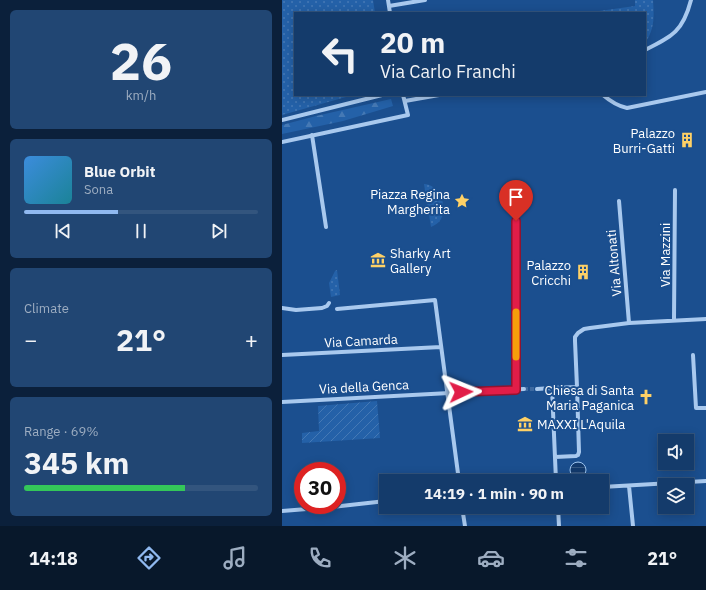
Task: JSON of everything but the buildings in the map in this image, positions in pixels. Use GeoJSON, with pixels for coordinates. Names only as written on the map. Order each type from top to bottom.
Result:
{"type":"FeatureCollection","features":[{"type":"Feature","properties":{"kind":"street"},"geometry":{"type":"LineString","coordinates":[[388,0],[390,12]]}},
{"type":"Feature","properties":{"kind":"street"},"geometry":{"type":"LineString","coordinates":[[389,6],[425,0]]}},
{"type":"Feature","properties":{"kind":"street"},"geometry":{"type":"LineString","coordinates":[[646,49],[668,38],[678,29],[685,20],[691,0]]}},
{"type":"Feature","properties":{"kind":"street"},"geometry":{"type":"LineString","coordinates":[[604,96],[615,104],[629,108],[706,92]]}},
{"type":"Feature","properties":{"kind":"street"},"geometry":{"type":"LineString","coordinates":[[282,120],[378,96]]}},
{"type":"Feature","properties":{"kind":"street"},"geometry":{"type":"LineString","coordinates":[[282,142],[408,115],[403,96]]}},
{"type":"Feature","properties":{"kind":"street"},"geometry":{"type":"LineString","coordinates":[[405,101],[433,96]]}},
{"type":"Feature","properties":{"kind":"street"},"geometry":{"type":"LineString","coordinates":[[312,135],[326,227]]}},
{"type":"Feature","properties":{"kind":"street","name":"Via Mazzini"},"geometry":{"type":"LineString","coordinates":[[674,320],[675,190]]}},
{"type":"Feature","properties":{"kind":"street","name":"Via Altonati"},"geometry":{"type":"LineString","coordinates":[[619,201],[629,323]]}},
{"type":"Feature","properties":{"kind":"street"},"geometry":{"type":"LineString","coordinates":[[516,221],[516,390]]}},
{"type":"Feature","properties":{"kind":"street"},"geometry":{"type":"LineString","coordinates":[[337,309],[436,300],[458,474]]}},
{"type":"Feature","properties":{"kind":"street"},"geometry":{"type":"LineString","coordinates":[[282,308],[296,310],[322,308],[329,303]]}},
{"type":"Feature","properties":{"kind":"street"},"geometry":{"type":"LineString","coordinates":[[554,457],[576,456],[580,452],[575,341],[576,336],[580,331],[587,328],[629,323],[706,319]]}},
{"type":"Feature","properties":{"kind":"street","name":"Via Camarda"},"geometry":{"type":"LineString","coordinates":[[282,354],[441,347]]}},
{"type":"Feature","properties":{"kind":"street"},"geometry":{"type":"LineString","coordinates":[[693,356],[696,408],[706,408]]}},
{"type":"Feature","properties":{"kind":"street"},"geometry":{"type":"LineString","coordinates":[[537,389],[577,387]]}},
{"type":"Feature","properties":{"kind":"street"},"geometry":{"type":"LineString","coordinates":[[552,388],[555,474]]}},
{"type":"Feature","properties":{"kind":"street","name":"Via della Genca"},"geometry":{"type":"LineString","coordinates":[[282,402],[524,389]]}},
{"type":"Feature","properties":{"kind":"street"},"geometry":{"type":"LineString","coordinates":[[609,487],[706,481]]}},
{"type":"Feature","properties":{"kind":"street"},"geometry":{"type":"LineString","coordinates":[[629,486],[633,526]]}},
{"type":"Feature","properties":{"kind":"street"},"geometry":{"type":"LineString","coordinates":[[282,510],[332,507],[379,502]]}},
{"type":"Feature","properties":{"kind":"street"},"geometry":{"type":"LineString","coordinates":[[463,514],[464,526]]}},
{"type":"Feature","properties":{"kind":"street"},"geometry":{"type":"LineString","coordinates":[[558,514],[559,526]]}},
{"type":"Feature","properties":{"kind":"green space"},"geometry":{"type":"Polygon","coordinates":[[[282,0],[373,0],[375,12],[294,12],[294,96],[349,96],[282,115],[282,0]]]}},
{"type":"Feature","properties":{"kind":"green space"},"geometry":{"type":"Polygon","coordinates":[[[635,0],[653,0],[654,17],[651,33],[646,41],[646,12],[592,12],[635,6],[635,0]]]}},
{"type":"Feature","properties":{"kind":"green space"},"geometry":{"type":"Polygon","coordinates":[[[391,99],[393,106],[343,121],[282,134],[282,125],[391,99]]]}},
{"type":"Feature","properties":{"kind":"green space"},"geometry":{"type":"Polygon","coordinates":[[[424,184],[433,187],[439,193],[443,202],[443,215],[438,223],[431,227],[424,184]]]}},
{"type":"Feature","properties":{"kind":"green space"},"geometry":{"type":"Polygon","coordinates":[[[337,270],[340,295],[331,297],[329,283],[337,270]]]}},
{"type":"Feature","properties":{"kind":"green space"},"geometry":{"type":"Polygon","coordinates":[[[377,401],[380,438],[302,443],[302,433],[319,431],[318,406],[377,401]]]}},
{"type":"Feature","properties":{"kind":"shaded area"},"geometry":{"type":"Polygon","coordinates":[[[575,462],[581,462],[586,467],[585,474],[570,473],[570,467],[575,462]]]}},
{"type":"Feature","properties":{"kind":"tunnel"},"geometry":{"type":"LineString","coordinates":[[524,389],[537,389]]}},
{"type":"Feature","properties":{"kind":"slow traffic"},"geometry":{"type":"LineString","coordinates":[[516,312],[516,357]]}},
{"type":"Feature","properties":{"kind":"place","name":"Palazzo Burri-Gatti"},"geometry":{"type":"Point","coordinates":[687,140]}},
{"type":"Feature","properties":{"kind":"place","name":"Piazza Regina Margherita"},"geometry":{"type":"Point","coordinates":[462,201]}},
{"type":"Feature","properties":{"kind":"place","name":"Sharky Art Gallery"},"geometry":{"type":"Point","coordinates":[378,260]}},
{"type":"Feature","properties":{"kind":"place","name":"Palazzo Cricchi"},"geometry":{"type":"Point","coordinates":[583,272]}},
{"type":"Feature","properties":{"kind":"place","name":"Chiesa di Santa Maria Paganica"},"geometry":{"type":"Point","coordinates":[646,397]}},
{"type":"Feature","properties":{"kind":"place","name":"MAXXI L'Aquila"},"geometry":{"type":"Point","coordinates":[525,424]}},
{"type":"Feature","properties":{"kind":"route"},"geometry":{"type":"LineString","coordinates":[[461,392],[516,390],[516,221]]}}]}
